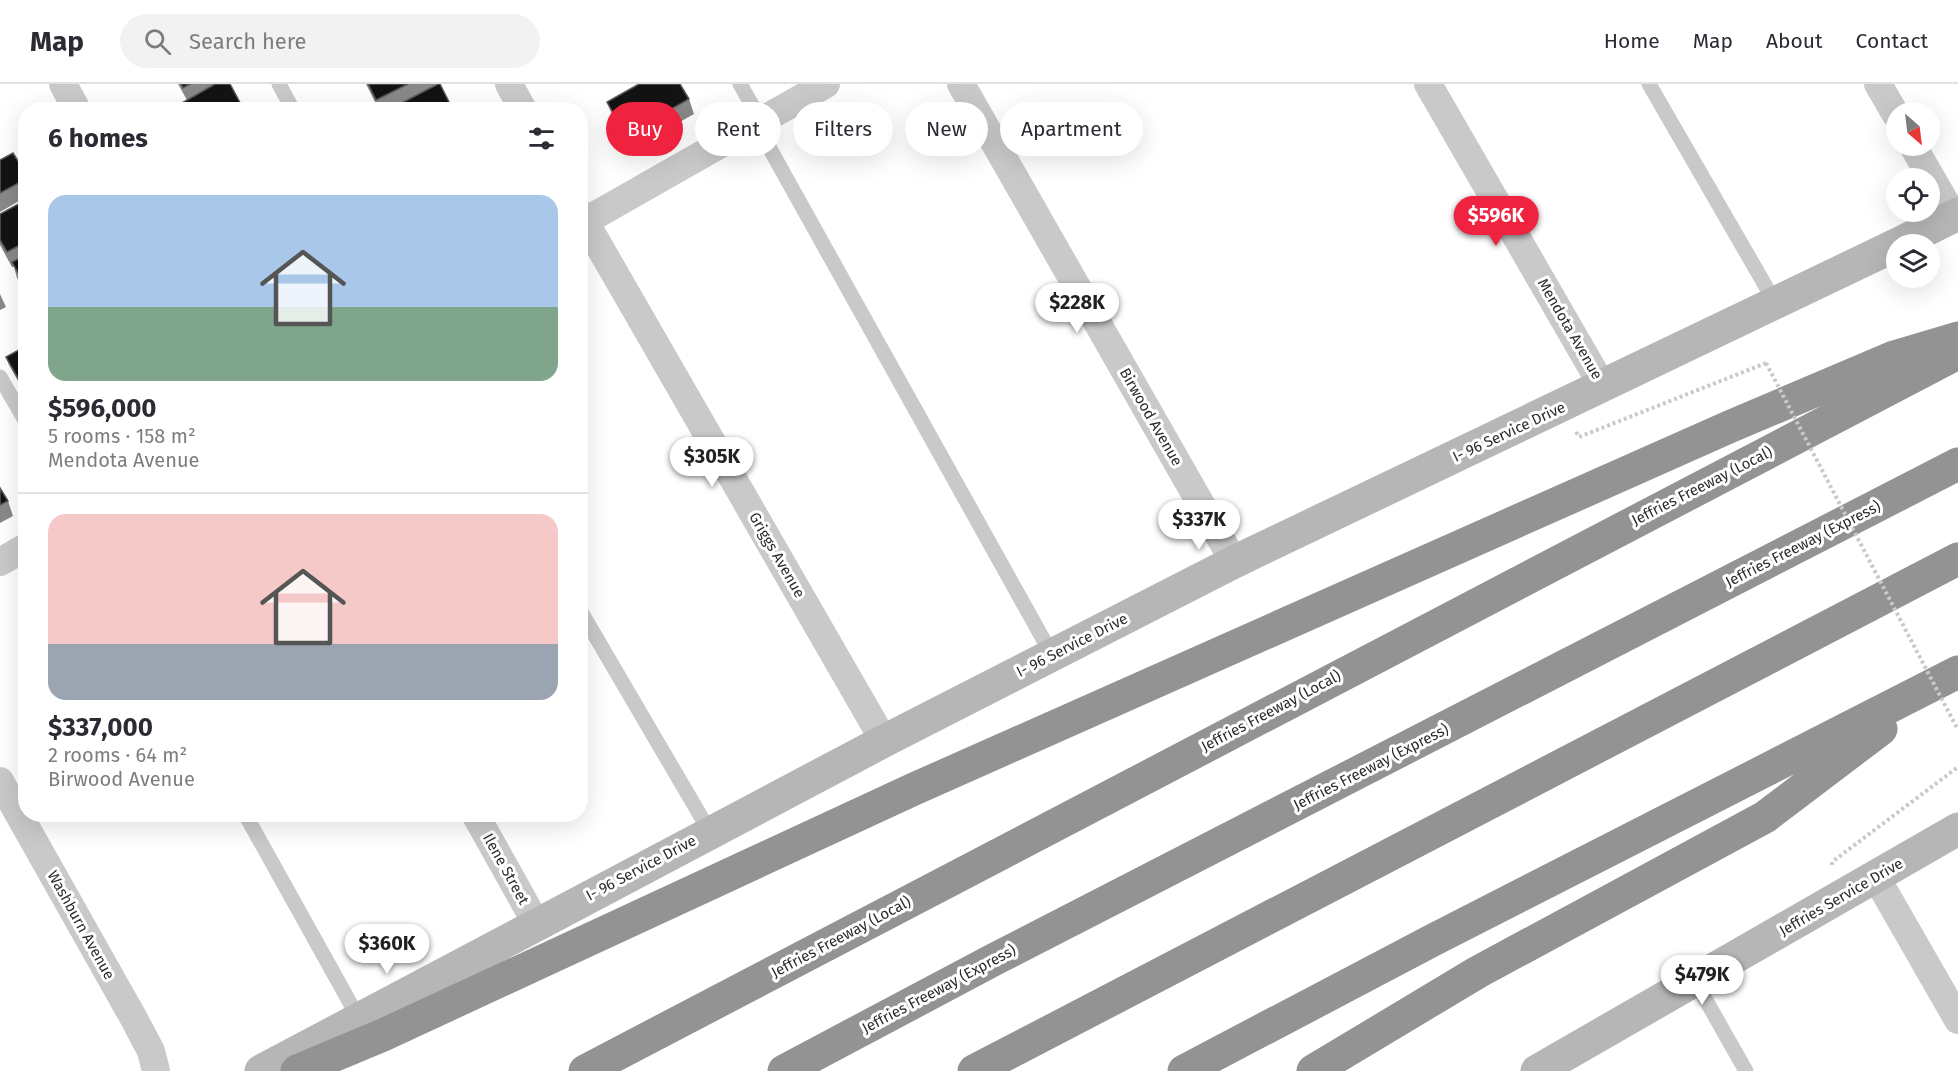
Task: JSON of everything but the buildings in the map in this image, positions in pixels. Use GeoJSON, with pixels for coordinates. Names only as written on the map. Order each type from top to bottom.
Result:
{"type":"FeatureCollection","features":[{"type":"Feature","properties":{"kind":"highway"},"geometry":{"type":"LineString","coordinates":[[297,1071],[383,1035],[914,789],[1729,427],[1894,357],[1958,338]]}},
{"type":"Feature","properties":{"kind":"highway","name":"Jeffries Freeway (Local)"},"geometry":{"type":"LineString","coordinates":[[585,1071],[1958,353]]}},
{"type":"Feature","properties":{"kind":"highway","name":"Jeffries Freeway (Express)"},"geometry":{"type":"LineString","coordinates":[[784,1071],[995,959],[1958,464]]}},
{"type":"Feature","properties":{"kind":"highway"},"geometry":{"type":"LineString","coordinates":[[974,1071],[1958,559]]}},
{"type":"Feature","properties":{"kind":"highway"},"geometry":{"type":"LineString","coordinates":[[1184,1071],[1435,939],[1954,674]]}},
{"type":"Feature","properties":{"kind":"highway"},"geometry":{"type":"LineString","coordinates":[[1313,1071],[1478,972],[1765,817],[1954,674]]}},
{"type":"Feature","properties":{"kind":"street"},"geometry":{"type":"LineString","coordinates":[[63,84],[73,102]]}},
{"type":"Feature","properties":{"kind":"street"},"geometry":{"type":"LineString","coordinates":[[508,84],[518,102]]}},
{"type":"Feature","properties":{"kind":"street"},"geometry":{"type":"LineString","coordinates":[[781,110],[826,84]]}},
{"type":"Feature","properties":{"kind":"street","name":"Birwood Avenue"},"geometry":{"type":"LineString","coordinates":[[961,84],[1234,562]]}},
{"type":"Feature","properties":{"kind":"street","name":"Mendota Avenue"},"geometry":{"type":"LineString","coordinates":[[1428,84],[1603,387]]}},
{"type":"Feature","properties":{"kind":"street"},"geometry":{"type":"LineString","coordinates":[[1878,84],[1888,102]]}},
{"type":"Feature","properties":{"kind":"street"},"geometry":{"type":"LineString","coordinates":[[588,216],[697,156]]}},
{"type":"Feature","properties":{"kind":"street"},"geometry":{"type":"LineString","coordinates":[[1919,156],[1956,216]]}},
{"type":"Feature","properties":{"kind":"street","name":"I- 96 Service Drive"},"geometry":{"type":"LineString","coordinates":[[1919,234],[1956,216]]}},
{"type":"Feature","properties":{"kind":"street","name":"Griggs Avenue"},"geometry":{"type":"LineString","coordinates":[[588,229],[884,741]]}},
{"type":"Feature","properties":{"kind":"street","name":"I- 96 Service Drive"},"geometry":{"type":"LineString","coordinates":[[261,1071],[536,923],[1234,562],[1886,250]]}},
{"type":"Feature","properties":{"kind":"street"},"geometry":{"type":"LineString","coordinates":[[0,562],[18,552]]}},
{"type":"Feature","properties":{"kind":"street","name":"Washburn Avenue"},"geometry":{"type":"LineString","coordinates":[[0,781],[18,813]]}},
{"type":"Feature","properties":{"kind":"street","name":"Washburn Avenue"},"geometry":{"type":"LineString","coordinates":[[23,822],[151,1051],[156,1071]]}},
{"type":"Feature","properties":{"kind":"street","name":"Ilene Street"},"geometry":{"type":"LineString","coordinates":[[479,822],[536,923]]}},
{"type":"Feature","properties":{"kind":"street","name":"Jeffries Service Drive"},"geometry":{"type":"LineString","coordinates":[[1537,1071],[1958,829]]}},
{"type":"Feature","properties":{"kind":"street"},"geometry":{"type":"LineString","coordinates":[[1876,877],[1958,1020]]}},
{"type":"Feature","properties":{"kind":"lane"},"geometry":{"type":"LineString","coordinates":[[279,84],[289,102]]}},
{"type":"Feature","properties":{"kind":"lane"},"geometry":{"type":"LineString","coordinates":[[740,84],[750,102]]}},
{"type":"Feature","properties":{"kind":"lane"},"geometry":{"type":"LineString","coordinates":[[1649,84],[1776,304]]}},
{"type":"Feature","properties":{"kind":"lane"},"geometry":{"type":"LineString","coordinates":[[774,156],[1052,655]]}},
{"type":"Feature","properties":{"kind":"lane"},"geometry":{"type":"LineString","coordinates":[[0,377],[18,408]]}},
{"type":"Feature","properties":{"kind":"lane"},"geometry":{"type":"LineString","coordinates":[[588,624],[710,832]]}},
{"type":"Feature","properties":{"kind":"lane"},"geometry":{"type":"LineString","coordinates":[[249,822],[359,1019]]}},
{"type":"Feature","properties":{"kind":"lane"},"geometry":{"type":"LineString","coordinates":[[1695,981],[1746,1071]]}},
{"type":"Feature","properties":{"kind":"path"},"geometry":{"type":"LineString","coordinates":[[1562,406],[1579,437],[1766,363],[1958,730]]}},
{"type":"Feature","properties":{"kind":"path"},"geometry":{"type":"LineString","coordinates":[[1832,870],[1832,862],[1958,766]]}}]}
